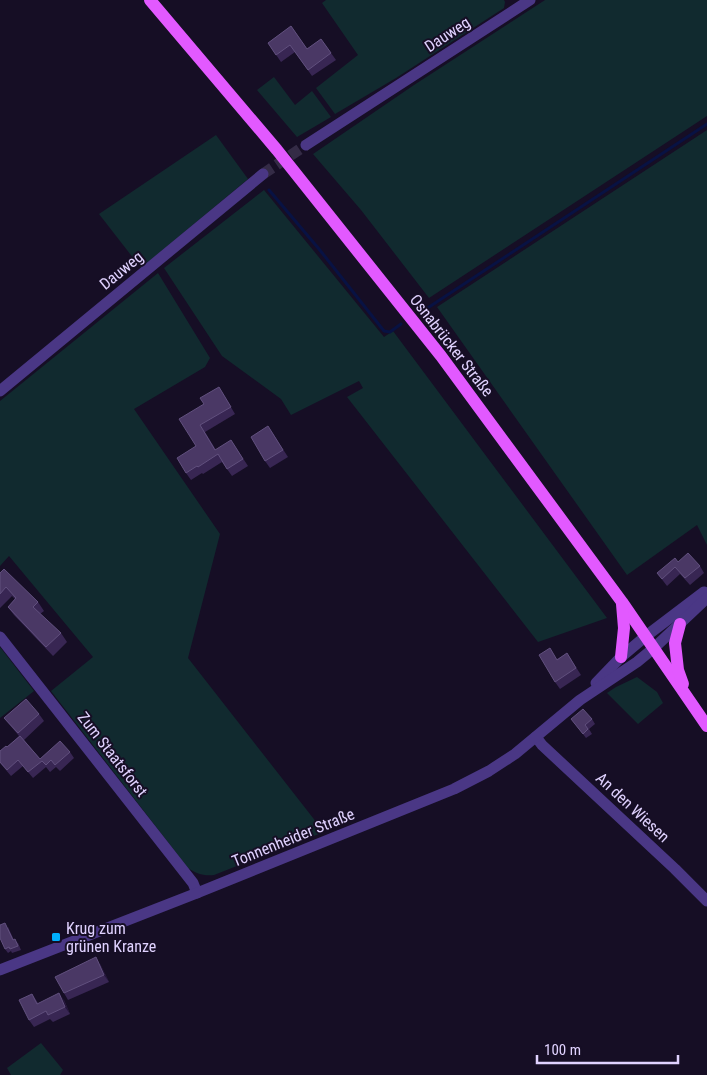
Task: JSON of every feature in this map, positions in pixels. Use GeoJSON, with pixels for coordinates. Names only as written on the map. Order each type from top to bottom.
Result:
{"type":"FeatureCollection","features":[{"type":"Feature","properties":{"kind":"main road","name":"Osnabrücker Straße"},"geometry":{"type":"LineString","coordinates":[[150,0],[277,150],[441,356],[622,602],[707,726]]}},
{"type":"Feature","properties":{"kind":"main road"},"geometry":{"type":"LineString","coordinates":[[621,657],[624,628],[622,602]]}},
{"type":"Feature","properties":{"kind":"main road"},"geometry":{"type":"LineString","coordinates":[[680,624],[675,643],[678,670],[688,698]]}},
{"type":"Feature","properties":{"kind":"street","name":"Dauweg"},"geometry":{"type":"LineString","coordinates":[[306,145],[530,0]]}},
{"type":"Feature","properties":{"kind":"street","name":"Dauweg"},"geometry":{"type":"LineString","coordinates":[[0,391],[263,174]]}},
{"type":"Feature","properties":{"kind":"street","name":"Tonnenheider Straße"},"geometry":{"type":"LineString","coordinates":[[0,970],[454,789],[489,771],[536,737],[580,700],[621,657],[707,590]]}},
{"type":"Feature","properties":{"kind":"street","name":"Tonnenheider Straße"},"geometry":{"type":"LineString","coordinates":[[580,700],[637,662],[707,598]]}},
{"type":"Feature","properties":{"kind":"street","name":"Zum Staatsforst"},"geometry":{"type":"LineString","coordinates":[[0,637],[193,883],[197,893]]}},
{"type":"Feature","properties":{"kind":"street","name":"An den Wiesen"},"geometry":{"type":"LineString","coordinates":[[536,737],[542,745],[707,901]]}},
{"type":"Feature","properties":{"kind":"green space"},"geometry":{"type":"Polygon","coordinates":[[[326,0],[504,0],[505,2],[504,8],[396,78],[335,114],[316,88],[358,55],[322,3],[326,0]]]}},
{"type":"Feature","properties":{"kind":"green space"},"geometry":{"type":"Polygon","coordinates":[[[545,0],[707,0],[707,116],[429,298],[361,210],[313,154],[414,85],[545,0]]]}},
{"type":"Feature","properties":{"kind":"green space"},"geometry":{"type":"Polygon","coordinates":[[[274,77],[295,105],[312,91],[331,117],[297,137],[257,90],[274,77]]]}},
{"type":"Feature","properties":{"kind":"green space"},"geometry":{"type":"Polygon","coordinates":[[[707,130],[707,545],[697,525],[627,575],[437,307],[707,130]]]}},
{"type":"Feature","properties":{"kind":"green space"},"geometry":{"type":"Polygon","coordinates":[[[216,135],[248,179],[141,268],[99,214],[216,135]]]}},
{"type":"Feature","properties":{"kind":"green space"},"geometry":{"type":"Polygon","coordinates":[[[264,190],[384,337],[393,331],[607,618],[538,642],[347,397],[363,388],[359,381],[291,415],[281,399],[222,356],[164,268],[264,190]]]}},
{"type":"Feature","properties":{"kind":"green space"},"geometry":{"type":"Polygon","coordinates":[[[158,273],[210,358],[205,367],[134,409],[220,534],[188,658],[324,832],[214,875],[200,874],[188,868],[51,691],[93,657],[9,556],[0,566],[0,401],[158,273]]]}},
{"type":"Feature","properties":{"kind":"green space"},"geometry":{"type":"Polygon","coordinates":[[[0,647],[34,691],[0,718],[0,647]]]}},
{"type":"Feature","properties":{"kind":"green space"},"geometry":{"type":"Polygon","coordinates":[[[637,677],[657,692],[663,703],[638,724],[607,693],[637,677]]]}},
{"type":"Feature","properties":{"kind":"green space"},"geometry":{"type":"Polygon","coordinates":[[[41,1043],[63,1070],[60,1075],[11,1075],[7,1068],[41,1043]]]}},
{"type":"Feature","properties":{"kind":"building"},"geometry":{"type":"Polygon","coordinates":[[[291,26],[307,49],[321,39],[331,53],[308,70],[290,45],[276,55],[268,43],[291,26]]]}},
{"type":"Feature","properties":{"kind":"building"},"geometry":{"type":"Polygon","coordinates":[[[219,387],[231,407],[200,425],[215,450],[231,440],[243,459],[227,469],[218,454],[186,473],[177,458],[196,446],[179,419],[204,404],[200,398],[219,387]]]}},
{"type":"Feature","properties":{"kind":"building"},"geometry":{"type":"Polygon","coordinates":[[[268,426],[283,450],[265,461],[251,437],[268,426]]]}},
{"type":"Feature","properties":{"kind":"building"},"geometry":{"type":"Polygon","coordinates":[[[688,553],[700,566],[685,578],[675,567],[662,579],[657,573],[675,558],[678,562],[688,553]]]}},
{"type":"Feature","properties":{"kind":"building"},"geometry":{"type":"Polygon","coordinates":[[[4,569],[38,602],[33,607],[61,633],[46,647],[8,607],[16,598],[6,587],[0,594],[0,573],[4,569]]]}},
{"type":"Feature","properties":{"kind":"building"},"geometry":{"type":"Polygon","coordinates":[[[550,648],[557,660],[567,653],[576,668],[555,682],[539,655],[550,648]]]}},
{"type":"Feature","properties":{"kind":"building"},"geometry":{"type":"Polygon","coordinates":[[[26,699],[39,714],[18,733],[4,718],[26,699]]]}},
{"type":"Feature","properties":{"kind":"building"},"geometry":{"type":"Polygon","coordinates":[[[583,709],[592,719],[585,725],[588,729],[583,734],[571,719],[583,709]]]}},
{"type":"Feature","properties":{"kind":"building"},"geometry":{"type":"Polygon","coordinates":[[[20,736],[40,759],[60,741],[70,752],[55,765],[51,760],[46,765],[42,761],[28,772],[18,760],[7,770],[0,762],[0,751],[20,736]]]}},
{"type":"Feature","properties":{"kind":"building"},"geometry":{"type":"Polygon","coordinates":[[[5,923],[18,946],[10,949],[9,947],[5,949],[0,938],[0,925],[5,923]]]}},
{"type":"Feature","properties":{"kind":"building"},"geometry":{"type":"Polygon","coordinates":[[[96,957],[104,975],[64,993],[55,977],[96,957]]]}},
{"type":"Feature","properties":{"kind":"building"},"geometry":{"type":"Polygon","coordinates":[[[59,993],[65,1007],[48,1015],[46,1011],[29,1020],[19,1000],[32,994],[37,1004],[59,993]]]}},
{"type":"Feature","properties":{"kind":"waterway"},"geometry":{"type":"LineString","coordinates":[[423,311],[707,124]]}},
{"type":"Feature","properties":{"kind":"waterway"},"geometry":{"type":"LineString","coordinates":[[269,190],[384,331],[390,332],[401,324]]}},
{"type":"Feature","properties":{"kind":"tunnel"},"geometry":{"type":"LineString","coordinates":[[263,174],[306,145]]}},
{"type":"Feature","properties":{"kind":"place","name":"Krug zum grünen Kranze"},"geometry":{"type":"Point","coordinates":[56,937]}}]}
